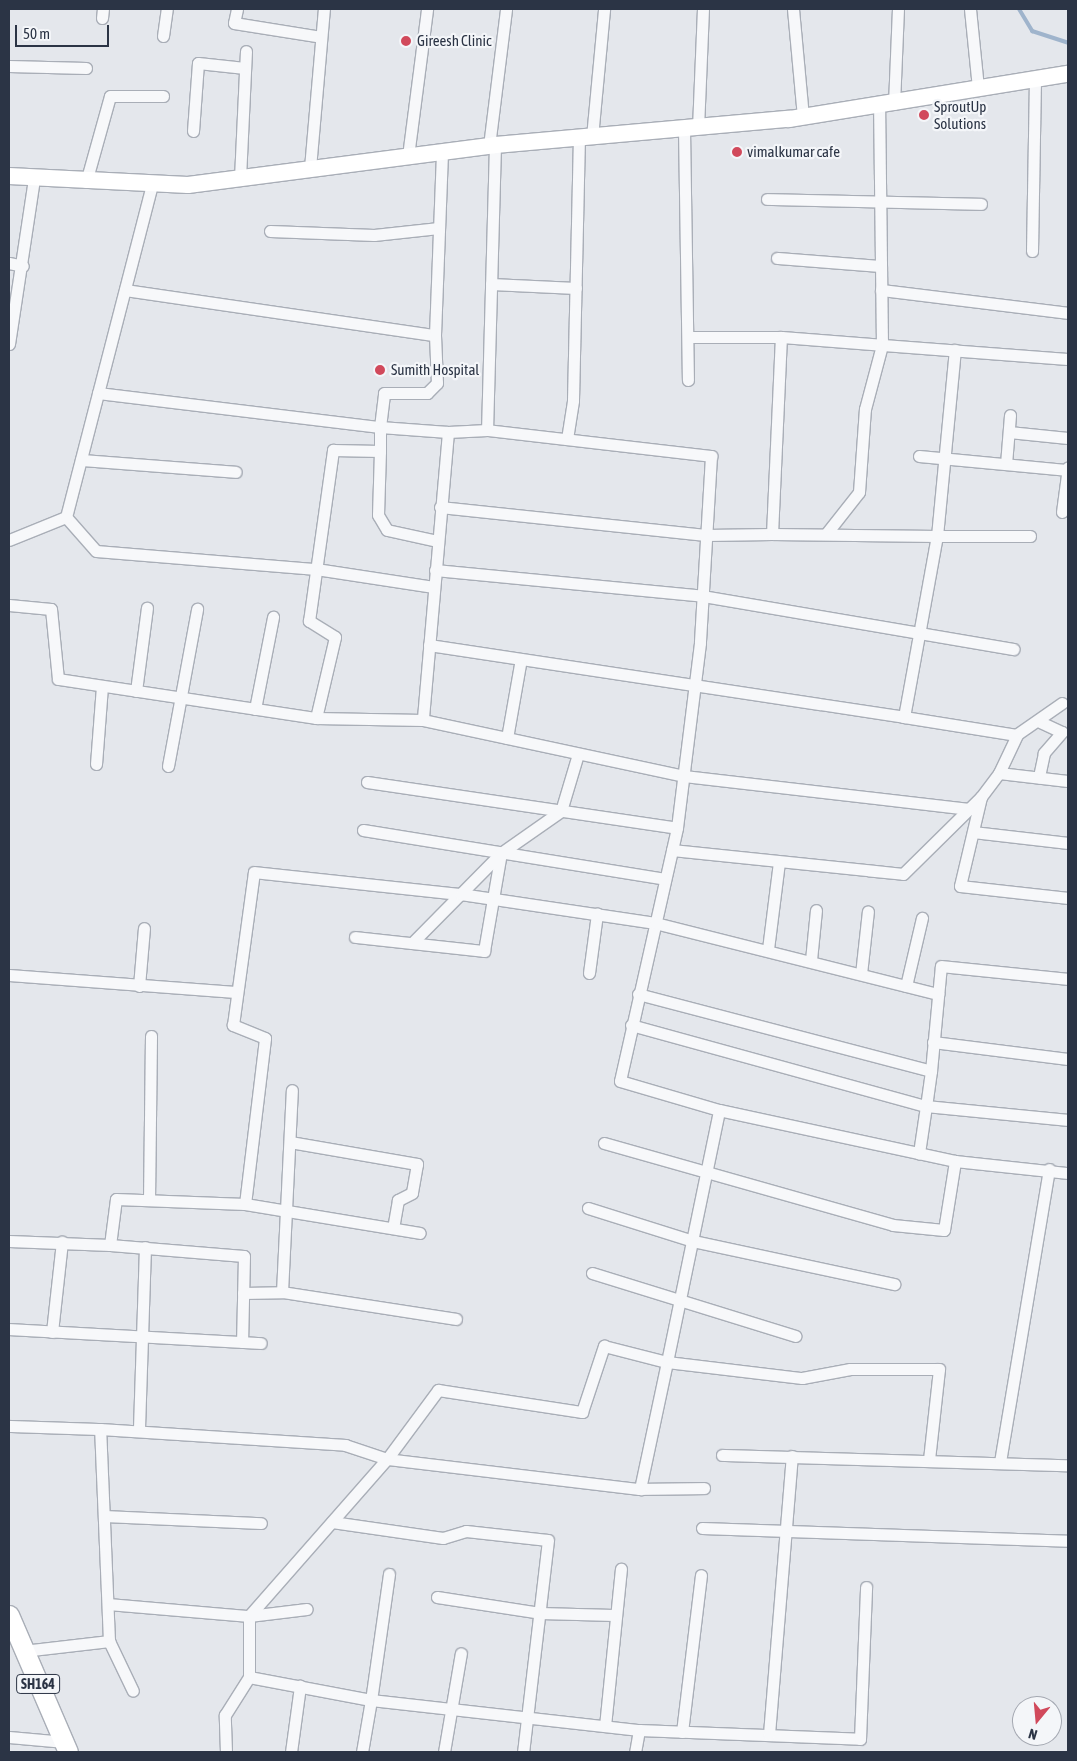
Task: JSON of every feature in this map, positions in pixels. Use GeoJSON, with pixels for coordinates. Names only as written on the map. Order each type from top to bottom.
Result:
{"type":"FeatureCollection","features":[{"type":"Feature","properties":{"kind":"main road"},"geometry":{"type":"LineString","coordinates":[[9,176],[152,185],[240,178],[442,151],[803,117],[887,105],[1035,78],[1068,74]]}},
{"type":"Feature","properties":{"kind":"main road","name":"SH164"},"geometry":{"type":"LineString","coordinates":[[9,1615],[66,1747]]}},
{"type":"Feature","properties":{"kind":"street"},"geometry":{"type":"LineString","coordinates":[[162,36],[167,9]]}},
{"type":"Feature","properties":{"kind":"street"},"geometry":{"type":"LineString","coordinates":[[237,9],[234,23],[321,37]]}},
{"type":"Feature","properties":{"kind":"street"},"geometry":{"type":"LineString","coordinates":[[310,168],[324,9]]}},
{"type":"Feature","properties":{"kind":"street"},"geometry":{"type":"LineString","coordinates":[[408,156],[427,9]]}},
{"type":"Feature","properties":{"kind":"street"},"geometry":{"type":"LineString","coordinates":[[487,430],[492,146],[506,9]]}},
{"type":"Feature","properties":{"kind":"street"},"geometry":{"type":"LineString","coordinates":[[567,440],[573,400],[576,288],[585,138],[604,9]]}},
{"type":"Feature","properties":{"kind":"street"},"geometry":{"type":"LineString","coordinates":[[688,380],[691,129],[703,9]]}},
{"type":"Feature","properties":{"kind":"street"},"geometry":{"type":"LineString","coordinates":[[793,9],[803,117]]}},
{"type":"Feature","properties":{"kind":"street"},"geometry":{"type":"LineString","coordinates":[[826,534],[859,492],[865,409],[882,345],[880,201],[887,105],[898,9]]}},
{"type":"Feature","properties":{"kind":"street"},"geometry":{"type":"LineString","coordinates":[[970,9],[978,88]]}},
{"type":"Feature","properties":{"kind":"street"},"geometry":{"type":"LineString","coordinates":[[240,178],[246,51]]}},
{"type":"Feature","properties":{"kind":"street"},"geometry":{"type":"LineString","coordinates":[[193,132],[198,63],[245,68]]}},
{"type":"Feature","properties":{"kind":"street"},"geometry":{"type":"LineString","coordinates":[[9,66],[86,68]]}},
{"type":"Feature","properties":{"kind":"street"},"geometry":{"type":"LineString","coordinates":[[1032,251],[1035,78]]}},
{"type":"Feature","properties":{"kind":"street"},"geometry":{"type":"LineString","coordinates":[[86,182],[110,96],[163,96]]}},
{"type":"Feature","properties":{"kind":"street"},"geometry":{"type":"LineString","coordinates":[[438,540],[387,530],[378,515],[380,427],[384,393],[427,393],[437,383],[436,335],[442,151]]}},
{"type":"Feature","properties":{"kind":"street"},"geometry":{"type":"LineString","coordinates":[[9,344],[23,266],[34,179]]}},
{"type":"Feature","properties":{"kind":"street"},"geometry":{"type":"LineString","coordinates":[[66,517],[152,185]]}},
{"type":"Feature","properties":{"kind":"street"},"geometry":{"type":"LineString","coordinates":[[767,199],[981,204]]}},
{"type":"Feature","properties":{"kind":"street"},"geometry":{"type":"LineString","coordinates":[[270,231],[374,235],[439,228]]}},
{"type":"Feature","properties":{"kind":"street"},"geometry":{"type":"LineString","coordinates":[[777,258],[881,266]]}},
{"type":"Feature","properties":{"kind":"street"},"geometry":{"type":"LineString","coordinates":[[9,263],[23,266]]}},
{"type":"Feature","properties":{"kind":"street"},"geometry":{"type":"LineString","coordinates":[[491,284],[576,288]]}},
{"type":"Feature","properties":{"kind":"street"},"geometry":{"type":"LineString","coordinates":[[125,290],[436,335]]}},
{"type":"Feature","properties":{"kind":"street"},"geometry":{"type":"LineString","coordinates":[[881,290],[1068,313]]}},
{"type":"Feature","properties":{"kind":"street"},"geometry":{"type":"LineString","coordinates":[[690,337],[781,337],[1068,359]]}},
{"type":"Feature","properties":{"kind":"street"},"geometry":{"type":"LineString","coordinates":[[772,534],[781,337]]}},
{"type":"Feature","properties":{"kind":"street"},"geometry":{"type":"LineString","coordinates":[[904,717],[917,632],[937,536],[955,350]]}},
{"type":"Feature","properties":{"kind":"street"},"geometry":{"type":"LineString","coordinates":[[98,393],[380,427],[448,432],[487,430],[711,456],[703,596],[695,685],[677,828],[631,1025],[620,1081],[720,1110],[955,1161],[1049,1169],[1068,1173]]}},
{"type":"Feature","properties":{"kind":"street"},"geometry":{"type":"LineString","coordinates":[[1006,464],[1010,415]]}},
{"type":"Feature","properties":{"kind":"street"},"geometry":{"type":"LineString","coordinates":[[423,720],[448,432]]}},
{"type":"Feature","properties":{"kind":"street"},"geometry":{"type":"LineString","coordinates":[[1009,432],[1068,438]]}},
{"type":"Feature","properties":{"kind":"street"},"geometry":{"type":"LineString","coordinates":[[316,718],[335,637],[309,621],[333,450],[380,451]]}},
{"type":"Feature","properties":{"kind":"street"},"geometry":{"type":"LineString","coordinates":[[919,456],[1068,468],[1062,512]]}},
{"type":"Feature","properties":{"kind":"street"},"geometry":{"type":"LineString","coordinates":[[81,460],[236,472]]}},
{"type":"Feature","properties":{"kind":"street"},"geometry":{"type":"LineString","coordinates":[[440,507],[706,536],[772,534],[1030,536]]}},
{"type":"Feature","properties":{"kind":"street"},"geometry":{"type":"LineString","coordinates":[[66,517],[96,551],[316,569],[434,587]]}},
{"type":"Feature","properties":{"kind":"street"},"geometry":{"type":"LineString","coordinates":[[9,540],[66,517]]}},
{"type":"Feature","properties":{"kind":"street"},"geometry":{"type":"LineString","coordinates":[[435,570],[703,596],[1014,649]]}},
{"type":"Feature","properties":{"kind":"street"},"geometry":{"type":"LineString","coordinates":[[9,605],[51,609],[58,679],[316,718],[423,720],[684,776],[969,809]]}},
{"type":"Feature","properties":{"kind":"street"},"geometry":{"type":"LineString","coordinates":[[136,691],[147,608]]}},
{"type":"Feature","properties":{"kind":"street"},"geometry":{"type":"LineString","coordinates":[[168,766],[197,609]]}},
{"type":"Feature","properties":{"kind":"street"},"geometry":{"type":"LineString","coordinates":[[255,709],[273,617]]}},
{"type":"Feature","properties":{"kind":"street"},"geometry":{"type":"LineString","coordinates":[[429,645],[1016,735]]}},
{"type":"Feature","properties":{"kind":"street"},"geometry":{"type":"LineString","coordinates":[[507,738],[521,659]]}},
{"type":"Feature","properties":{"kind":"street"},"geometry":{"type":"LineString","coordinates":[[96,764],[102,686]]}},
{"type":"Feature","properties":{"kind":"street"},"geometry":{"type":"LineString","coordinates":[[672,850],[903,874],[982,798],[999,773],[1016,735],[1062,703]]}},
{"type":"Feature","properties":{"kind":"street"},"geometry":{"type":"LineString","coordinates":[[1038,720],[1062,732],[1044,753],[1039,777]]}},
{"type":"Feature","properties":{"kind":"street"},"geometry":{"type":"LineString","coordinates":[[412,943],[501,853],[560,811],[578,754]]}},
{"type":"Feature","properties":{"kind":"street"},"geometry":{"type":"LineString","coordinates":[[999,773],[1068,781]]}},
{"type":"Feature","properties":{"kind":"street"},"geometry":{"type":"LineString","coordinates":[[367,782],[677,828]]}},
{"type":"Feature","properties":{"kind":"street"},"geometry":{"type":"LineString","coordinates":[[982,798],[960,886],[1068,898]]}},
{"type":"Feature","properties":{"kind":"street"},"geometry":{"type":"LineString","coordinates":[[363,830],[665,879]]}},
{"type":"Feature","properties":{"kind":"street"},"geometry":{"type":"LineString","coordinates":[[973,832],[1068,843]]}},
{"type":"Feature","properties":{"kind":"street"},"geometry":{"type":"LineString","coordinates":[[355,937],[484,951],[501,853]]}},
{"type":"Feature","properties":{"kind":"street"},"geometry":{"type":"LineString","coordinates":[[768,948],[779,862]]}},
{"type":"Feature","properties":{"kind":"street"},"geometry":{"type":"LineString","coordinates":[[245,1204],[265,1038],[233,1025],[234,992],[254,872],[493,898],[655,923],[768,948],[938,994]]}},
{"type":"Feature","properties":{"kind":"street"},"geometry":{"type":"LineString","coordinates":[[811,960],[816,910]]}},
{"type":"Feature","properties":{"kind":"street"},"geometry":{"type":"LineString","coordinates":[[861,974],[868,911]]}},
{"type":"Feature","properties":{"kind":"street"},"geometry":{"type":"LineString","coordinates":[[589,973],[597,914]]}},
{"type":"Feature","properties":{"kind":"street"},"geometry":{"type":"LineString","coordinates":[[906,986],[922,918]]}},
{"type":"Feature","properties":{"kind":"street"},"geometry":{"type":"LineString","coordinates":[[139,986],[144,928]]}},
{"type":"Feature","properties":{"kind":"street"},"geometry":{"type":"LineString","coordinates":[[919,1153],[941,966],[1068,979]]}},
{"type":"Feature","properties":{"kind":"street"},"geometry":{"type":"LineString","coordinates":[[9,975],[234,992]]}},
{"type":"Feature","properties":{"kind":"street"},"geometry":{"type":"LineString","coordinates":[[638,994],[930,1071]]}},
{"type":"Feature","properties":{"kind":"street"},"geometry":{"type":"LineString","coordinates":[[631,1025],[926,1106],[1068,1120]]}},
{"type":"Feature","properties":{"kind":"street"},"geometry":{"type":"LineString","coordinates":[[149,1200],[151,1036]]}},
{"type":"Feature","properties":{"kind":"street"},"geometry":{"type":"LineString","coordinates":[[933,1042],[1068,1059]]}},
{"type":"Feature","properties":{"kind":"street"},"geometry":{"type":"LineString","coordinates":[[282,1292],[288,1209],[292,1090]]}},
{"type":"Feature","properties":{"kind":"street"},"geometry":{"type":"LineString","coordinates":[[640,1489],[720,1110]]}},
{"type":"Feature","properties":{"kind":"street"},"geometry":{"type":"LineString","coordinates":[[290,1142],[417,1164],[412,1193],[398,1200],[393,1227]]}},
{"type":"Feature","properties":{"kind":"street"},"geometry":{"type":"LineString","coordinates":[[604,1143],[893,1225],[944,1230],[955,1161]]}},
{"type":"Feature","properties":{"kind":"street"},"geometry":{"type":"LineString","coordinates":[[1000,1462],[1049,1169]]}},
{"type":"Feature","properties":{"kind":"street"},"geometry":{"type":"LineString","coordinates":[[110,1245],[116,1199],[245,1204],[288,1209],[420,1233]]}},
{"type":"Feature","properties":{"kind":"street"},"geometry":{"type":"LineString","coordinates":[[588,1208],[693,1241],[894,1284]]}},
{"type":"Feature","properties":{"kind":"street"},"geometry":{"type":"LineString","coordinates":[[9,1241],[145,1247],[244,1256],[242,1342]]}},
{"type":"Feature","properties":{"kind":"street"},"geometry":{"type":"LineString","coordinates":[[52,1332],[62,1242]]}},
{"type":"Feature","properties":{"kind":"street"},"geometry":{"type":"LineString","coordinates":[[138,1428],[145,1247]]}},
{"type":"Feature","properties":{"kind":"street"},"geometry":{"type":"LineString","coordinates":[[592,1273],[795,1336]]}},
{"type":"Feature","properties":{"kind":"street"},"geometry":{"type":"LineString","coordinates":[[243,1293],[282,1292],[456,1319]]}},
{"type":"Feature","properties":{"kind":"street"},"geometry":{"type":"LineString","coordinates":[[9,1329],[141,1334],[262,1342]]}},
{"type":"Feature","properties":{"kind":"street"},"geometry":{"type":"LineString","coordinates":[[226,1752],[226,1715],[250,1677],[249,1616],[388,1459],[438,1390],[582,1412],[604,1346],[667,1362],[802,1378],[850,1369],[939,1369],[929,1459]]}},
{"type":"Feature","properties":{"kind":"street"},"geometry":{"type":"LineString","coordinates":[[9,1426],[100,1429],[138,1428],[345,1445],[388,1459],[640,1489],[704,1488]]}},
{"type":"Feature","properties":{"kind":"street"},"geometry":{"type":"LineString","coordinates":[[100,1429],[110,1641],[133,1691]]}},
{"type":"Feature","properties":{"kind":"street"},"geometry":{"type":"LineString","coordinates":[[722,1455],[929,1459],[1068,1465]]}},
{"type":"Feature","properties":{"kind":"street"},"geometry":{"type":"LineString","coordinates":[[769,1734],[783,1532],[792,1456]]}},
{"type":"Feature","properties":{"kind":"street"},"geometry":{"type":"LineString","coordinates":[[104,1516],[261,1522]]}},
{"type":"Feature","properties":{"kind":"street"},"geometry":{"type":"LineString","coordinates":[[332,1522],[442,1538],[466,1531],[548,1540],[523,1752]]}},
{"type":"Feature","properties":{"kind":"street"},"geometry":{"type":"LineString","coordinates":[[702,1528],[1068,1542]]}},
{"type":"Feature","properties":{"kind":"street"},"geometry":{"type":"LineString","coordinates":[[605,1726],[621,1570]]}},
{"type":"Feature","properties":{"kind":"street"},"geometry":{"type":"LineString","coordinates":[[362,1752],[389,1574]]}},
{"type":"Feature","properties":{"kind":"street"},"geometry":{"type":"LineString","coordinates":[[682,1732],[701,1575]]}},
{"type":"Feature","properties":{"kind":"street"},"geometry":{"type":"LineString","coordinates":[[250,1677],[371,1700],[639,1730],[860,1739],[866,1587]]}},
{"type":"Feature","properties":{"kind":"street"},"geometry":{"type":"LineString","coordinates":[[436,1597],[540,1613],[616,1615]]}},
{"type":"Feature","properties":{"kind":"street"},"geometry":{"type":"LineString","coordinates":[[108,1604],[249,1616],[307,1609]]}},
{"type":"Feature","properties":{"kind":"street"},"geometry":{"type":"LineString","coordinates":[[23,1650],[110,1641]]}},
{"type":"Feature","properties":{"kind":"street"},"geometry":{"type":"LineString","coordinates":[[444,1752],[450,1708],[461,1653]]}},
{"type":"Feature","properties":{"kind":"street"},"geometry":{"type":"LineString","coordinates":[[290,1752],[300,1686]]}},
{"type":"Feature","properties":{"kind":"street"},"geometry":{"type":"LineString","coordinates":[[635,1752],[639,1730]]}},
{"type":"Feature","properties":{"kind":"street"},"geometry":{"type":"LineString","coordinates":[[9,1737],[66,1747]]}},
{"type":"Feature","properties":{"kind":"waterway"},"geometry":{"type":"LineString","coordinates":[[1019,9],[1032,31],[1068,43]]}},
{"type":"Feature","properties":{"kind":"place","name":"Gireesh Clinic"},"geometry":{"type":"Point","coordinates":[406,41]}},
{"type":"Feature","properties":{"kind":"place","name":"SproutUp Solutions"},"geometry":{"type":"Point","coordinates":[924,115]}},
{"type":"Feature","properties":{"kind":"place","name":"vimalkumar cafe"},"geometry":{"type":"Point","coordinates":[737,152]}},
{"type":"Feature","properties":{"kind":"place","name":"Sumith Hospital"},"geometry":{"type":"Point","coordinates":[380,370]}}]}
